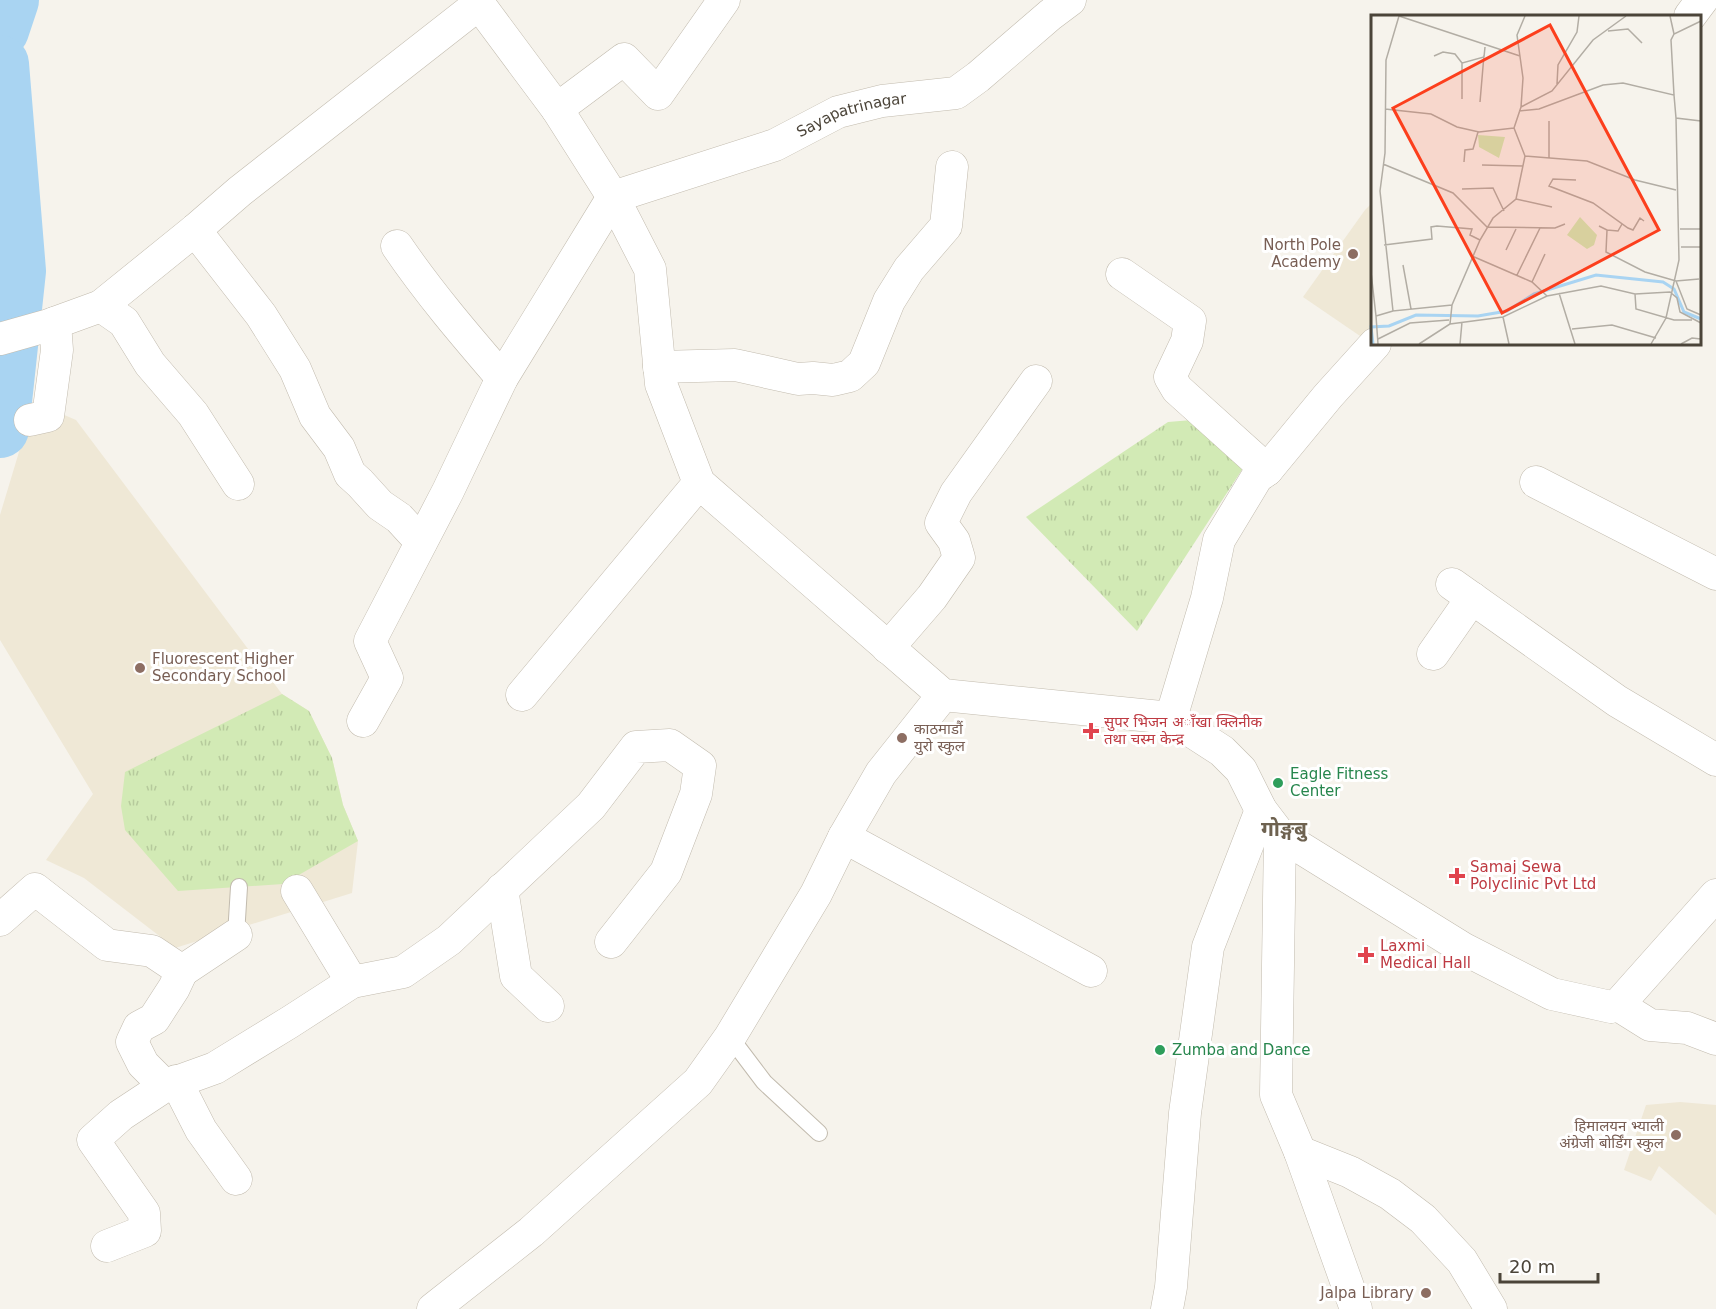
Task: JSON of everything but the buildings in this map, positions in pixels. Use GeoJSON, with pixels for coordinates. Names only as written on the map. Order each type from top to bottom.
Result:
{"type":"FeatureCollection","features":[{"type":"Feature","properties":{"kind":"street"},"geometry":{"type":"LineString","coordinates":[[557,109],[624,59],[658,94],[724,0]]}},
{"type":"Feature","properties":{"kind":"street","name":"Sayapatrinagar"},"geometry":{"type":"LineString","coordinates":[[613,197],[775,145],[838,112],[882,101],[956,93],[1070,0]]}},
{"type":"Feature","properties":{"kind":"street"},"geometry":{"type":"LineString","coordinates":[[1691,15],[1702,0]]}},
{"type":"Feature","properties":{"kind":"street"},"geometry":{"type":"LineString","coordinates":[[0,339],[100,306],[477,2],[557,109],[613,197],[650,269],[661,384],[699,483],[943,695],[1171,718],[1222,751],[1241,770],[1261,810],[1280,835],[1464,949],[1552,994],[1611,1007],[1618,1005],[1716,895]]}},
{"type":"Feature","properties":{"kind":"street"},"geometry":{"type":"LineString","coordinates":[[659,367],[735,365],[798,379],[833,380],[850,376],[864,363],[889,301],[909,269],[946,226],[952,167]]}},
{"type":"Feature","properties":{"kind":"street"},"geometry":{"type":"LineString","coordinates":[[363,721],[387,678],[370,641],[448,490],[502,378],[613,197]]}},
{"type":"Feature","properties":{"kind":"street"},"geometry":{"type":"LineString","coordinates":[[195,230],[261,315],[295,369],[315,416],[339,448],[350,474],[380,505],[399,518],[421,542]]}},
{"type":"Feature","properties":{"kind":"street"},"geometry":{"type":"LineString","coordinates":[[397,246],[459,329],[502,378]]}},
{"type":"Feature","properties":{"kind":"street"},"geometry":{"type":"LineString","coordinates":[[1122,274],[1190,321],[1187,341],[1170,378],[1177,389],[1267,470]]}},
{"type":"Feature","properties":{"kind":"street"},"geometry":{"type":"LineString","coordinates":[[100,306],[123,322],[150,364],[193,414],[238,484]]}},
{"type":"Feature","properties":{"kind":"street"},"geometry":{"type":"LineString","coordinates":[[30,420],[48,416],[57,350],[50,324]]}},
{"type":"Feature","properties":{"kind":"street"},"geometry":{"type":"LineString","coordinates":[[1171,718],[1207,598],[1219,540],[1257,477],[1267,470],[1334,388],[1374,345]]}},
{"type":"Feature","properties":{"kind":"street"},"geometry":{"type":"LineString","coordinates":[[888,648],[932,597],[959,558],[954,541],[941,523],[956,493],[1036,381]]}},
{"type":"Feature","properties":{"kind":"street"},"geometry":{"type":"LineString","coordinates":[[1536,482],[1716,574]]}},
{"type":"Feature","properties":{"kind":"street"},"geometry":{"type":"LineString","coordinates":[[522,695],[699,483]]}},
{"type":"Feature","properties":{"kind":"street"},"geometry":{"type":"LineString","coordinates":[[1432,654],[1462,591],[1617,701],[1716,760]]}},
{"type":"Feature","properties":{"kind":"street"},"geometry":{"type":"LineString","coordinates":[[434,1309],[531,1232],[699,1082],[730,1037],[816,894],[843,837],[881,773],[943,695]]}},
{"type":"Feature","properties":{"kind":"street"},"geometry":{"type":"LineString","coordinates":[[107,1246],[145,1231],[144,1213],[93,1140],[121,1115],[170,1084],[215,1068],[352,982],[403,972],[448,940],[591,806],[636,747],[670,745],[700,766],[696,794],[666,872],[611,942]]}},
{"type":"Feature","properties":{"kind":"street"},"geometry":{"type":"LineString","coordinates":[[1167,1309],[1171,1287],[1185,1113],[1208,947],[1261,810]]}},
{"type":"Feature","properties":{"kind":"street"},"geometry":{"type":"LineString","coordinates":[[1280,835],[1276,1095],[1300,1152],[1356,1309]]}},
{"type":"Feature","properties":{"kind":"street"},"geometry":{"type":"LineString","coordinates":[[843,837],[1091,971]]}},
{"type":"Feature","properties":{"kind":"street"},"geometry":{"type":"LineString","coordinates":[[0,920],[35,889],[107,945],[152,951],[182,971]]}},
{"type":"Feature","properties":{"kind":"street"},"geometry":{"type":"LineString","coordinates":[[502,889],[516,976],[548,1006]]}},
{"type":"Feature","properties":{"kind":"street"},"geometry":{"type":"LineString","coordinates":[[297,891],[352,982]]}},
{"type":"Feature","properties":{"kind":"street"},"geometry":{"type":"LineString","coordinates":[[236,935],[182,971],[154,1019],[139,1027],[132,1042],[143,1064],[170,1084],[236,1179]]}},
{"type":"Feature","properties":{"kind":"street"},"geometry":{"type":"LineString","coordinates":[[1618,1005],[1650,1025],[1687,1028],[1716,1039]]}},
{"type":"Feature","properties":{"kind":"street"},"geometry":{"type":"LineString","coordinates":[[1300,1152],[1350,1172],[1390,1194],[1423,1219],[1462,1262],[1491,1309]]}},
{"type":"Feature","properties":{"kind":"lane"},"geometry":{"type":"LineString","coordinates":[[236,935],[239,886]]}},
{"type":"Feature","properties":{"kind":"lane"},"geometry":{"type":"LineString","coordinates":[[730,1037],[764,1082],[819,1133]]}},
{"type":"Feature","properties":{"kind":"shaded area","name":"North Pole Academy"},"geometry":{"type":"Polygon","coordinates":[[[1371,204],[1371,332],[1363,338],[1303,297],[1371,204]]]}},
{"type":"Feature","properties":{"kind":"shaded area","name":"Fluorescent Higher Secondary School"},"geometry":{"type":"Polygon","coordinates":[[[34,402],[76,420],[282,694],[309,711],[332,758],[343,805],[358,841],[352,893],[175,948],[84,878],[46,860],[93,794],[0,640],[0,515],[34,402]]]}},
{"type":"Feature","properties":{"kind":"shaded area","name":"हिमालयन भ्याली अंग्रेजी बोर्डिंग स्कुल"},"geometry":{"type":"Polygon","coordinates":[[[1680,1102],[1716,1105],[1716,1215],[1659,1166],[1651,1181],[1624,1170],[1646,1105],[1680,1102]]]}},
{"type":"Feature","properties":{"kind":"green space"},"geometry":{"type":"Polygon","coordinates":[[[1204,419],[1249,459],[1137,631],[1026,517],[1168,422],[1204,419]]]}},
{"type":"Feature","properties":{"kind":"green space"},"geometry":{"type":"Polygon","coordinates":[[[282,694],[309,711],[332,758],[343,805],[358,841],[283,884],[178,891],[125,830],[121,806],[125,772],[282,694]]]}},
{"type":"Feature","properties":{"kind":"waterway"},"geometry":{"type":"LineString","coordinates":[[0,30],[10,0]]}},
{"type":"Feature","properties":{"kind":"waterway"},"geometry":{"type":"LineString","coordinates":[[0,64],[17,271],[0,429]]}},
{"type":"Feature","properties":{"kind":"place","name":"North Pole Academy"},"geometry":{"type":"Point","coordinates":[1353,254]}},
{"type":"Feature","properties":{"kind":"place","name":"Fluorescent Higher Secondary School"},"geometry":{"type":"Point","coordinates":[140,668]}},
{"type":"Feature","properties":{"kind":"place","name":"सुपर भिजन अाँखा क्लिनीक तथा चस्म केन्द्र"},"geometry":{"type":"Point","coordinates":[1091,731]}},
{"type":"Feature","properties":{"kind":"place","name":"काठमाडौं युरो स्कुल"},"geometry":{"type":"Point","coordinates":[902,738]}},
{"type":"Feature","properties":{"kind":"place","name":"Eagle Fitness Center"},"geometry":{"type":"Point","coordinates":[1278,783]}},
{"type":"Feature","properties":{"kind":"place","name":"Samaj Sewa Polyclinic Pvt Ltd"},"geometry":{"type":"Point","coordinates":[1457,876]}},
{"type":"Feature","properties":{"kind":"place","name":"Laxmi Medical Hall"},"geometry":{"type":"Point","coordinates":[1366,955]}},
{"type":"Feature","properties":{"kind":"place","name":"Zumba and Dance"},"geometry":{"type":"Point","coordinates":[1160,1050]}},
{"type":"Feature","properties":{"kind":"place","name":"हिमालयन भ्याली अंग्रेजी बोर्डिंग स्कुल"},"geometry":{"type":"Point","coordinates":[1676,1135]}},
{"type":"Feature","properties":{"kind":"place","name":"Jalpa Library"},"geometry":{"type":"Point","coordinates":[1426,1293]}},
{"type":"Feature","properties":{"kind":"district","name":"गोङ्गबु"},"geometry":{"type":"Point","coordinates":[1284,829]}}]}
